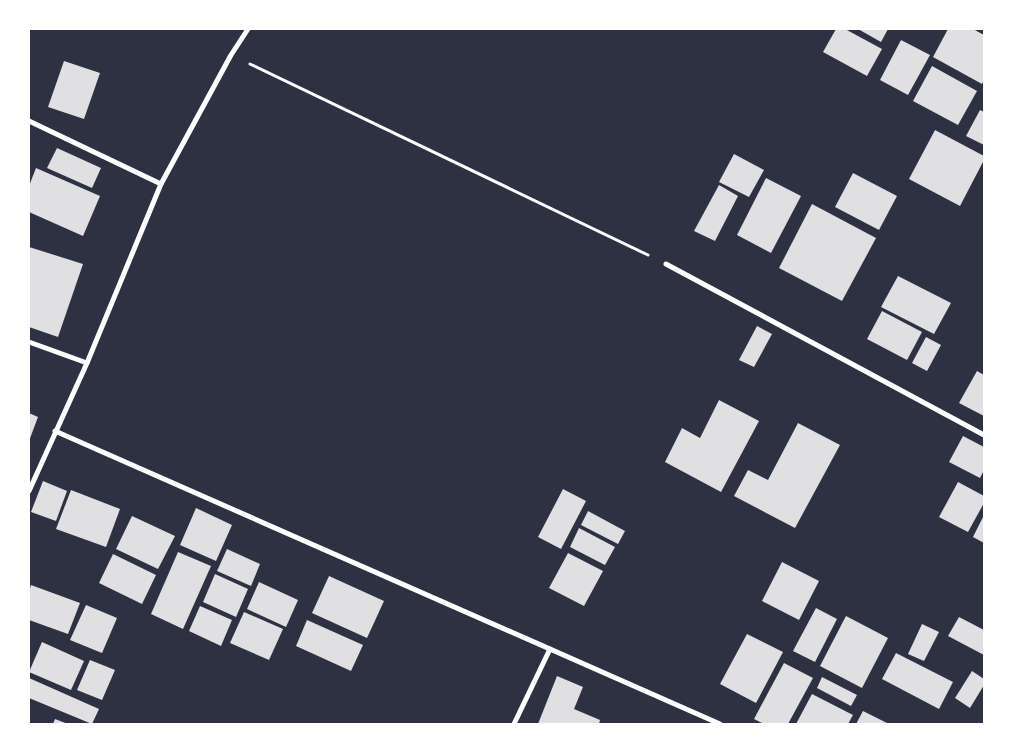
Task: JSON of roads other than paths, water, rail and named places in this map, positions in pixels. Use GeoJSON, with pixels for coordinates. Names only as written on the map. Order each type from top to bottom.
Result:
{"type":"FeatureCollection","features":[{"type":"Feature","properties":{"kind":"street"},"geometry":{"type":"LineString","coordinates":[[29,492],[87,363],[161,184],[231,55],[248,29]]}},
{"type":"Feature","properties":{"kind":"street"},"geometry":{"type":"LineString","coordinates":[[29,121],[161,184]]}},
{"type":"Feature","properties":{"kind":"street"},"geometry":{"type":"LineString","coordinates":[[666,264],[984,435]]}},
{"type":"Feature","properties":{"kind":"street"},"geometry":{"type":"LineString","coordinates":[[29,342],[87,363]]}},
{"type":"Feature","properties":{"kind":"street"},"geometry":{"type":"LineString","coordinates":[[55,431],[720,724]]}},
{"type":"Feature","properties":{"kind":"street"},"geometry":{"type":"LineString","coordinates":[[514,724],[550,649]]}}]}
